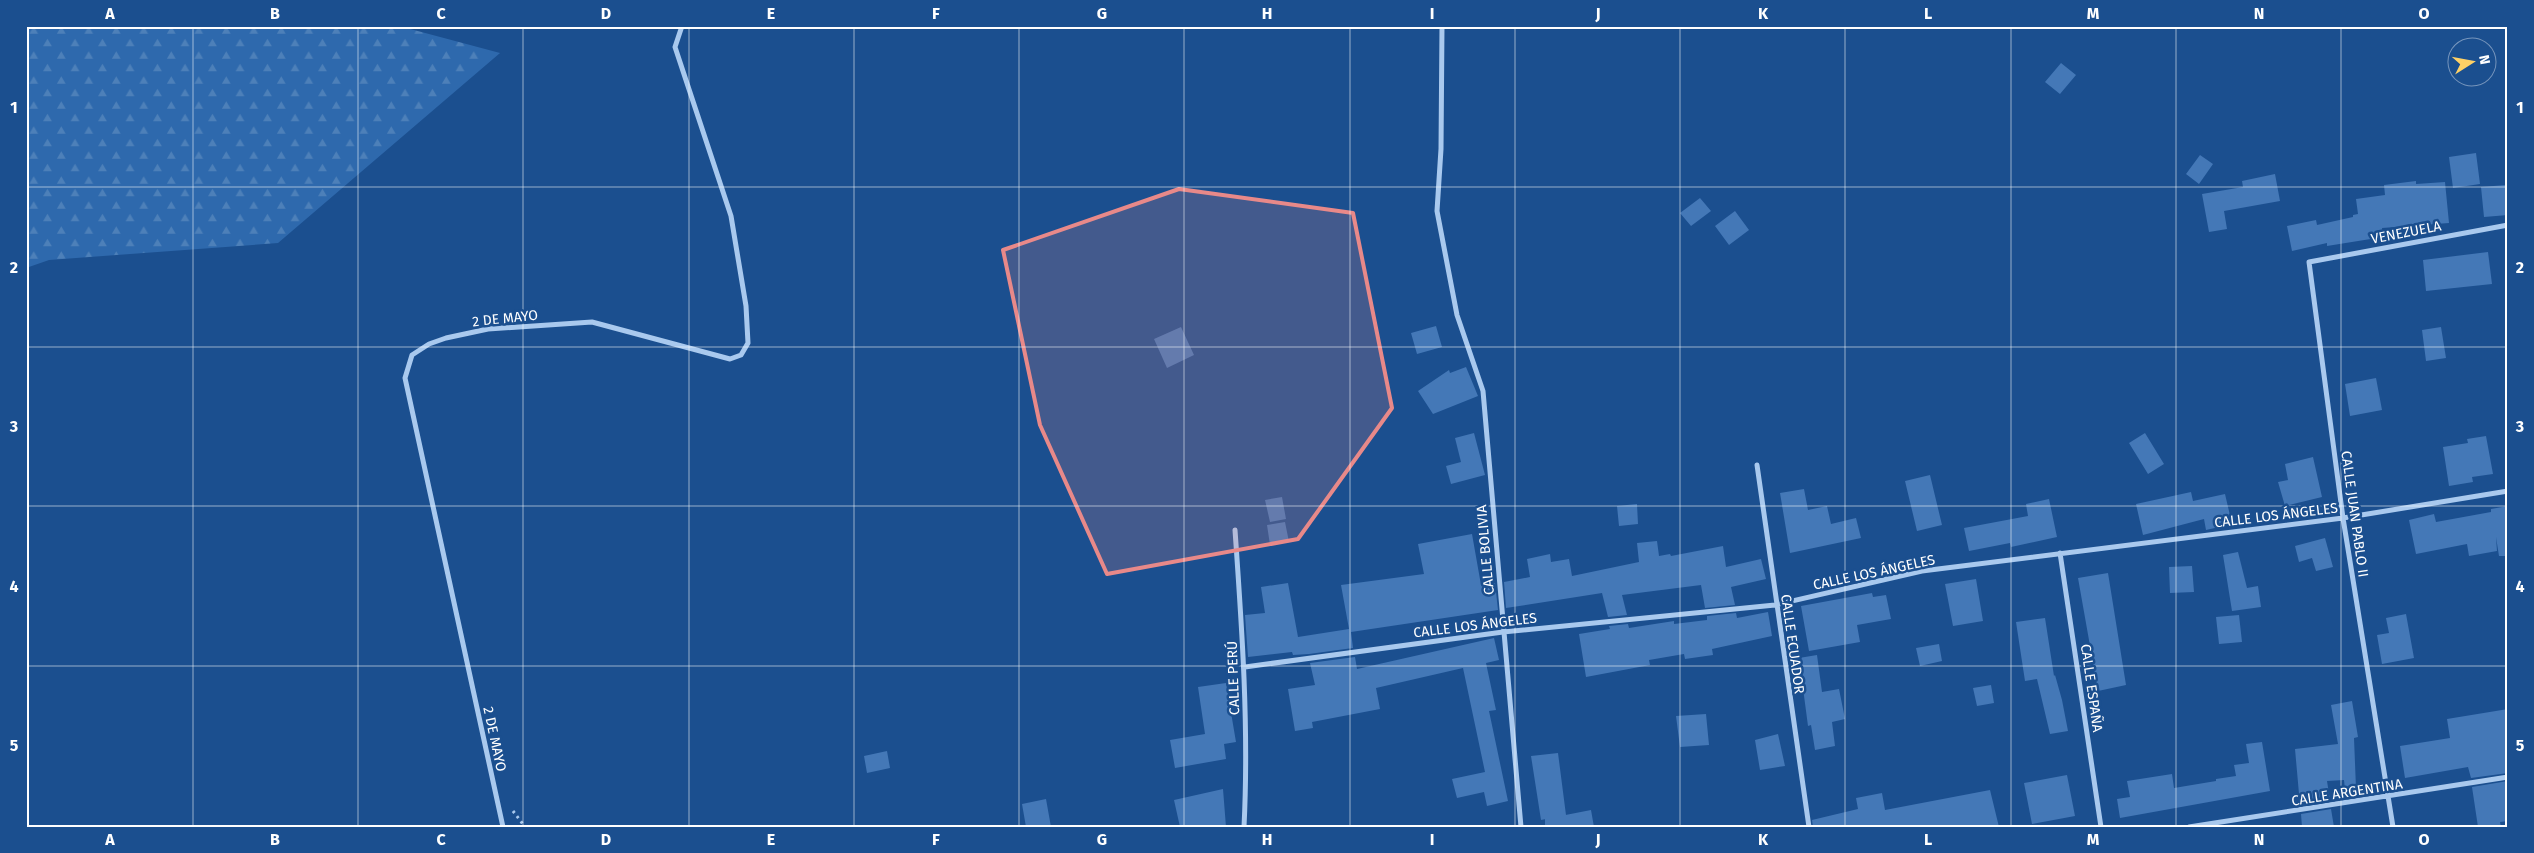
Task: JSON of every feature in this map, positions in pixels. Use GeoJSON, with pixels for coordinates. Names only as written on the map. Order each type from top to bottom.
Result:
{"type":"FeatureCollection","features":[{"type":"Feature","properties":{"kind":"street","name":"2 DE MAYO"},"geometry":{"type":"LineString","coordinates":[[503,827],[405,378],[412,355],[429,344],[446,338],[498,329],[592,322],[730,359],[741,355],[748,344],[746,306],[731,216],[676,47],[682,26]]}},
{"type":"Feature","properties":{"kind":"street","name":"CALLE BOLIVIA"},"geometry":{"type":"LineString","coordinates":[[1442,26],[1441,149],[1437,211],[1458,315],[1483,391],[1521,827]]}},
{"type":"Feature","properties":{"kind":"street","name":"VENEZUELA"},"geometry":{"type":"LineString","coordinates":[[2309,262],[2508,225]]}},
{"type":"Feature","properties":{"kind":"street","name":"CALLE JUAN PABLO II"},"geometry":{"type":"LineString","coordinates":[[2309,262],[2343,518],[2390,797],[2393,827]]}},
{"type":"Feature","properties":{"kind":"street","name":"CALLE ECUADOR"},"geometry":{"type":"LineString","coordinates":[[1757,465],[1775,605],[1809,827]]}},
{"type":"Feature","properties":{"kind":"street","name":"CALLE LOS ÁNGELES"},"geometry":{"type":"LineString","coordinates":[[1245,667],[1503,632],[1775,605],[1922,571],[2343,518],[2508,490]]}},
{"type":"Feature","properties":{"kind":"street","name":"CALLE PERÚ"},"geometry":{"type":"LineString","coordinates":[[1235,530],[1245,667],[1247,776],[1244,827]]}},
{"type":"Feature","properties":{"kind":"street","name":"CALLE ESPAÑA"},"geometry":{"type":"LineString","coordinates":[[2060,553],[2101,827]]}},
{"type":"Feature","properties":{"kind":"street","name":"CALLE ARGENTINA"},"geometry":{"type":"LineString","coordinates":[[2189,827],[2508,777]]}},
{"type":"Feature","properties":{"kind":"highlighted area"},"geometry":{"type":"Polygon","coordinates":[[[1179,189],[1353,213],[1392,408],[1298,539],[1107,574],[1040,425],[1003,250],[1179,189]]]}},
{"type":"Feature","properties":{"kind":"green space"},"geometry":{"type":"Polygon","coordinates":[[[26,26],[399,26],[500,53],[278,243],[49,260],[26,268],[26,26]]]}},
{"type":"Feature","properties":{"kind":"building"},"geometry":{"type":"Polygon","coordinates":[[[2061,63],[2076,75],[2060,94],[2045,82],[2061,63]]]}},
{"type":"Feature","properties":{"kind":"building"},"geometry":{"type":"Polygon","coordinates":[[[2476,153],[2480,184],[2453,188],[2449,157],[2476,153]]]}},
{"type":"Feature","properties":{"kind":"building"},"geometry":{"type":"Polygon","coordinates":[[[2200,155],[2213,164],[2199,184],[2186,174],[2200,155]]]}},
{"type":"Feature","properties":{"kind":"building"},"geometry":{"type":"Polygon","coordinates":[[[2275,174],[2280,201],[2224,211],[2227,229],[2209,232],[2202,194],[2243,187],[2242,181],[2275,174]]]}},
{"type":"Feature","properties":{"kind":"building"},"geometry":{"type":"Polygon","coordinates":[[[2416,181],[2416,184],[2445,182],[2449,223],[2382,228],[2383,237],[2327,246],[2327,243],[2292,251],[2287,226],[2316,220],[2317,225],[2353,217],[2353,215],[2358,214],[2356,199],[2385,195],[2384,185],[2416,181]]]}},
{"type":"Feature","properties":{"kind":"building"},"geometry":{"type":"Polygon","coordinates":[[[2506,185],[2508,215],[2484,217],[2481,187],[2506,185]]]}},
{"type":"Feature","properties":{"kind":"building"},"geometry":{"type":"Polygon","coordinates":[[[1700,198],[1711,211],[1691,226],[1680,213],[1700,198]]]}},
{"type":"Feature","properties":{"kind":"building"},"geometry":{"type":"Polygon","coordinates":[[[1735,211],[1749,230],[1729,245],[1715,226],[1735,211]]]}},
{"type":"Feature","properties":{"kind":"building"},"geometry":{"type":"Polygon","coordinates":[[[2488,252],[2492,284],[2426,291],[2423,260],[2488,252]]]}},
{"type":"Feature","properties":{"kind":"building"},"geometry":{"type":"Polygon","coordinates":[[[1436,326],[1442,347],[1417,354],[1411,333],[1436,326]]]}},
{"type":"Feature","properties":{"kind":"building"},"geometry":{"type":"Polygon","coordinates":[[[1181,327],[1194,355],[1167,368],[1154,339],[1181,327]]]}},
{"type":"Feature","properties":{"kind":"building"},"geometry":{"type":"Polygon","coordinates":[[[2441,327],[2446,358],[2426,361],[2422,330],[2441,327]]]}},
{"type":"Feature","properties":{"kind":"building"},"geometry":{"type":"Polygon","coordinates":[[[1466,367],[1478,396],[1433,414],[1418,391],[1449,370],[1450,373],[1466,367]]]}},
{"type":"Feature","properties":{"kind":"building"},"geometry":{"type":"Polygon","coordinates":[[[2376,378],[2382,410],[2350,416],[2345,384],[2376,378]]]}},
{"type":"Feature","properties":{"kind":"building"},"geometry":{"type":"Polygon","coordinates":[[[1474,433],[1485,475],[1451,484],[1446,466],[1461,462],[1455,438],[1474,433]]]}},
{"type":"Feature","properties":{"kind":"building"},"geometry":{"type":"Polygon","coordinates":[[[2145,433],[2164,464],[2148,474],[2129,443],[2145,433]]]}},
{"type":"Feature","properties":{"kind":"building"},"geometry":{"type":"Polygon","coordinates":[[[2486,436],[2493,474],[2472,477],[2473,482],[2449,486],[2443,447],[2468,443],[2467,439],[2486,436]]]}},
{"type":"Feature","properties":{"kind":"building"},"geometry":{"type":"Polygon","coordinates":[[[2313,457],[2322,497],[2285,506],[2278,482],[2288,480],[2285,464],[2313,457]]]}},
{"type":"Feature","properties":{"kind":"building"},"geometry":{"type":"Polygon","coordinates":[[[1930,475],[1942,525],[1917,531],[1905,481],[1930,475]]]}},
{"type":"Feature","properties":{"kind":"building"},"geometry":{"type":"Polygon","coordinates":[[[1804,489],[1808,510],[1827,506],[1831,524],[1856,518],[1861,538],[1790,553],[1780,493],[1804,489]]]}},
{"type":"Feature","properties":{"kind":"building"},"geometry":{"type":"Polygon","coordinates":[[[2191,492],[2193,501],[2225,494],[2232,524],[2206,530],[2204,519],[2143,535],[2136,504],[2191,492]]]}},
{"type":"Feature","properties":{"kind":"building"},"geometry":{"type":"Polygon","coordinates":[[[1282,497],[1286,519],[1270,522],[1265,500],[1282,497]]]}},
{"type":"Feature","properties":{"kind":"building"},"geometry":{"type":"Polygon","coordinates":[[[2049,499],[2057,537],[2011,547],[2010,543],[1969,551],[1964,528],[2028,516],[2026,504],[2049,499]]]}},
{"type":"Feature","properties":{"kind":"building"},"geometry":{"type":"Polygon","coordinates":[[[1637,504],[1638,524],[1619,526],[1617,506],[1637,504]]]}},
{"type":"Feature","properties":{"kind":"building"},"geometry":{"type":"Polygon","coordinates":[[[2508,506],[2508,556],[2499,556],[2496,537],[2497,551],[2469,556],[2467,544],[2416,554],[2409,520],[2434,514],[2436,522],[2491,512],[2491,509],[2508,506]]]}},
{"type":"Feature","properties":{"kind":"building"},"geometry":{"type":"Polygon","coordinates":[[[1285,522],[1289,542],[1270,545],[1267,525],[1285,522]]]}},
{"type":"Feature","properties":{"kind":"building"},"geometry":{"type":"Polygon","coordinates":[[[1472,534],[1481,585],[1495,583],[1498,610],[1351,632],[1353,648],[1309,654],[1293,655],[1292,652],[1248,657],[1245,615],[1265,613],[1261,587],[1288,583],[1298,637],[1349,629],[1341,585],[1424,574],[1418,544],[1472,534]]]}},
{"type":"Feature","properties":{"kind":"building"},"geometry":{"type":"Polygon","coordinates":[[[2325,538],[2333,567],[2316,571],[2312,558],[2299,562],[2295,546],[2325,538]]]}},
{"type":"Feature","properties":{"kind":"building"},"geometry":{"type":"Polygon","coordinates":[[[1657,541],[1659,556],[1670,554],[1671,556],[1723,546],[1726,567],[1761,559],[1766,579],[1731,587],[1735,605],[1705,608],[1701,585],[1622,595],[1627,615],[1608,617],[1602,593],[1506,608],[1504,582],[1530,577],[1527,559],[1550,554],[1551,562],[1569,559],[1572,576],[1639,562],[1637,543],[1657,541]]]}},
{"type":"Feature","properties":{"kind":"building"},"geometry":{"type":"Polygon","coordinates":[[[2238,552],[2247,588],[2258,586],[2261,607],[2232,611],[2223,555],[2238,552]]]}},
{"type":"Feature","properties":{"kind":"building"},"geometry":{"type":"Polygon","coordinates":[[[2192,566],[2194,592],[2170,593],[2169,567],[2192,566]]]}},
{"type":"Feature","properties":{"kind":"building"},"geometry":{"type":"Polygon","coordinates":[[[2108,573],[2126,685],[2098,691],[2078,578],[2108,573]]]}},
{"type":"Feature","properties":{"kind":"building"},"geometry":{"type":"Polygon","coordinates":[[[1976,579],[1983,621],[1953,626],[1945,584],[1976,579]]]}},
{"type":"Feature","properties":{"kind":"building"},"geometry":{"type":"Polygon","coordinates":[[[1872,593],[1873,597],[1886,595],[1891,619],[1857,625],[1860,642],[1809,651],[1801,606],[1872,593]]]}},
{"type":"Feature","properties":{"kind":"building"},"geometry":{"type":"Polygon","coordinates":[[[1768,612],[1772,636],[1712,649],[1713,655],[1685,659],[1684,654],[1649,660],[1650,665],[1586,677],[1579,634],[1610,629],[1609,626],[1628,624],[1629,628],[1674,621],[1674,624],[1707,620],[1707,616],[1736,613],[1737,618],[1768,612]]]}},
{"type":"Feature","properties":{"kind":"building"},"geometry":{"type":"Polygon","coordinates":[[[2406,614],[2414,658],[2382,664],[2377,635],[2389,633],[2386,618],[2406,614]]]}},
{"type":"Feature","properties":{"kind":"building"},"geometry":{"type":"Polygon","coordinates":[[[2239,615],[2242,642],[2219,644],[2216,617],[2239,615]]]}},
{"type":"Feature","properties":{"kind":"building"},"geometry":{"type":"Polygon","coordinates":[[[2045,618],[2054,676],[2062,700],[2068,731],[2050,734],[2037,679],[2025,681],[2016,622],[2045,618]]]}},
{"type":"Feature","properties":{"kind":"building"},"geometry":{"type":"Polygon","coordinates":[[[1494,638],[1499,660],[1486,663],[1496,710],[1489,711],[1508,801],[1487,806],[1484,792],[1457,798],[1452,779],[1485,772],[1463,668],[1376,688],[1380,709],[1312,722],[1313,728],[1295,731],[1288,689],[1315,685],[1310,663],[1355,657],[1357,669],[1494,638]]]}},
{"type":"Feature","properties":{"kind":"building"},"geometry":{"type":"Polygon","coordinates":[[[1939,644],[1942,661],[1920,666],[1916,648],[1939,644]]]}},
{"type":"Feature","properties":{"kind":"building"},"geometry":{"type":"Polygon","coordinates":[[[1817,655],[1822,692],[1839,689],[1845,719],[1832,722],[1835,746],[1815,750],[1811,725],[1808,726],[1799,658],[1817,655]]]}},
{"type":"Feature","properties":{"kind":"building"},"geometry":{"type":"Polygon","coordinates":[[[1226,683],[1236,742],[1224,744],[1226,759],[1175,768],[1170,740],[1205,734],[1198,687],[1226,683]]]}},
{"type":"Feature","properties":{"kind":"building"},"geometry":{"type":"Polygon","coordinates":[[[1991,685],[1994,703],[1977,706],[1973,688],[1991,685]]]}},
{"type":"Feature","properties":{"kind":"building"},"geometry":{"type":"Polygon","coordinates":[[[2352,701],[2358,737],[2354,738],[2356,788],[2345,790],[2344,780],[2327,781],[2330,800],[2300,805],[2295,749],[2338,744],[2331,705],[2352,701]]]}},
{"type":"Feature","properties":{"kind":"building"},"geometry":{"type":"Polygon","coordinates":[[[2508,709],[2508,773],[2471,778],[2468,767],[2405,778],[2400,746],[2450,738],[2447,719],[2508,709]]]}},
{"type":"Feature","properties":{"kind":"building"},"geometry":{"type":"Polygon","coordinates":[[[1706,714],[1709,745],[1680,747],[1676,716],[1706,714]]]}},
{"type":"Feature","properties":{"kind":"building"},"geometry":{"type":"Polygon","coordinates":[[[1778,734],[1785,766],[1760,770],[1755,740],[1778,734]]]}},
{"type":"Feature","properties":{"kind":"building"},"geometry":{"type":"Polygon","coordinates":[[[2262,742],[2270,791],[2120,818],[2117,799],[2130,797],[2127,781],[2172,774],[2174,788],[2236,776],[2234,765],[2249,763],[2246,744],[2262,742]]]}},
{"type":"Feature","properties":{"kind":"building"},"geometry":{"type":"Polygon","coordinates":[[[887,751],[890,768],[867,773],[864,756],[887,751]]]}},
{"type":"Feature","properties":{"kind":"building"},"geometry":{"type":"Polygon","coordinates":[[[1558,753],[1566,815],[1541,820],[1531,756],[1558,753]]]}},
{"type":"Feature","properties":{"kind":"building"},"geometry":{"type":"Polygon","coordinates":[[[2067,775],[2075,816],[2032,824],[2024,783],[2067,775]]]}},
{"type":"Feature","properties":{"kind":"building"},"geometry":{"type":"Polygon","coordinates":[[[2508,781],[2508,821],[2500,822],[2501,827],[2478,827],[2472,787],[2508,781]]]}},
{"type":"Feature","properties":{"kind":"building"},"geometry":{"type":"Polygon","coordinates":[[[1223,789],[1226,827],[1180,827],[1174,800],[1223,789]]]}},
{"type":"Feature","properties":{"kind":"building"},"geometry":{"type":"Polygon","coordinates":[[[1990,790],[1999,827],[1813,827],[1812,820],[1858,809],[1856,798],[1882,793],[1885,810],[1990,790]]]}},
{"type":"Feature","properties":{"kind":"building"},"geometry":{"type":"Polygon","coordinates":[[[1046,799],[1051,827],[1026,827],[1022,804],[1046,799]]]}},
{"type":"Feature","properties":{"kind":"building"},"geometry":{"type":"Polygon","coordinates":[[[2331,809],[2334,827],[2302,827],[2301,814],[2331,809]]]}},
{"type":"Feature","properties":{"kind":"building"},"geometry":{"type":"Polygon","coordinates":[[[1591,810],[1594,827],[1545,827],[1545,819],[1591,810]]]}}]}
